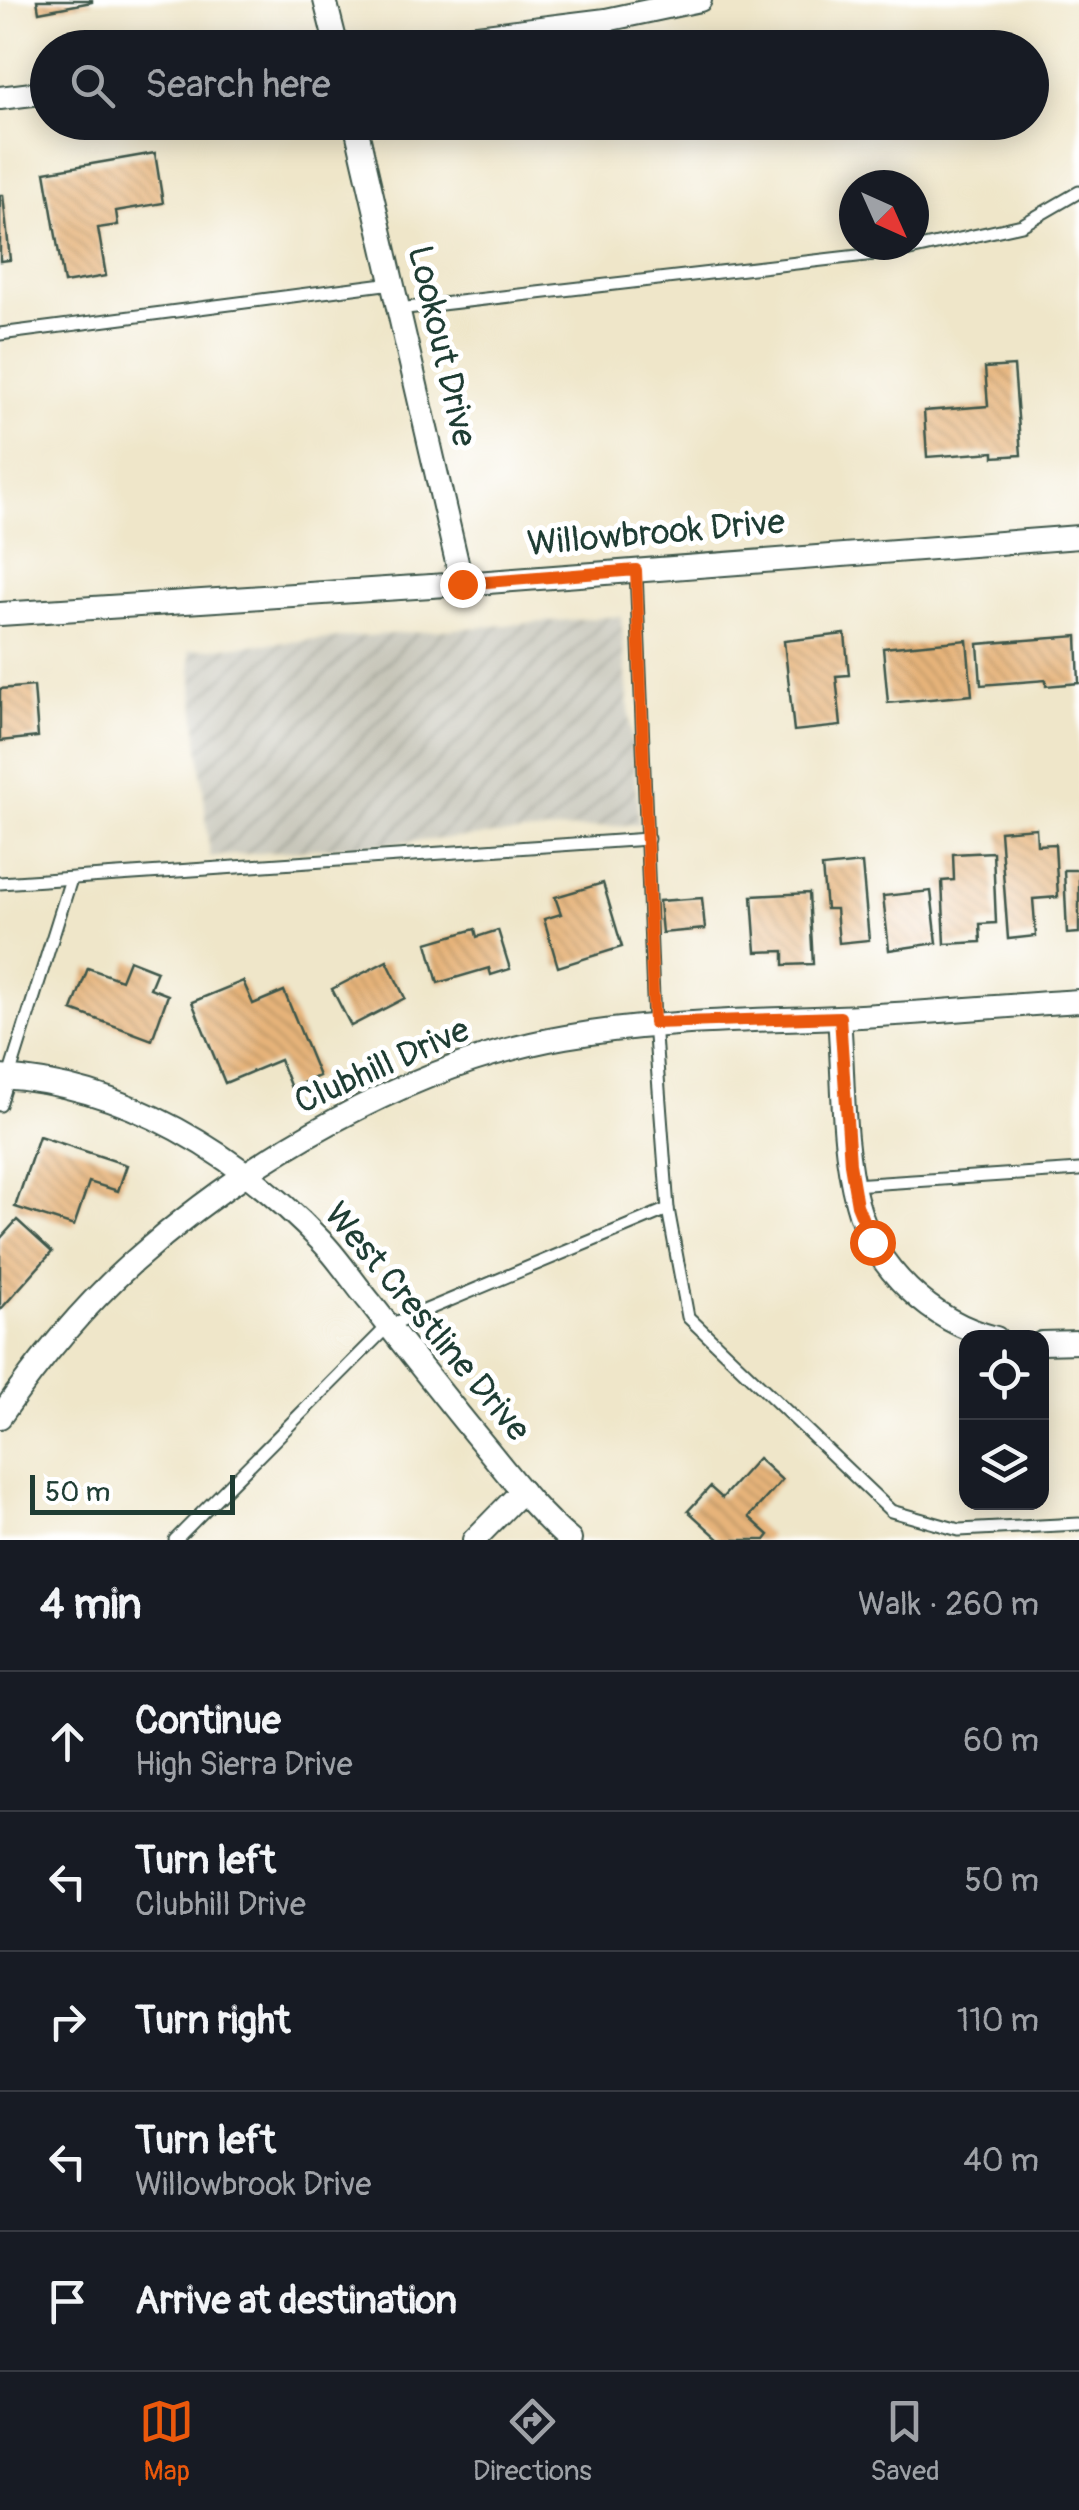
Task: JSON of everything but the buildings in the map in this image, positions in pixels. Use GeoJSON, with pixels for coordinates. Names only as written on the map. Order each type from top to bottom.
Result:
{"type":"FeatureCollection","features":[{"type":"Feature","properties":{"kind":"street"},"geometry":{"type":"LineString","coordinates":[[325,0],[332,30]]}},
{"type":"Feature","properties":{"kind":"street"},"geometry":{"type":"LineString","coordinates":[[525,30],[606,20],[700,0]]}},
{"type":"Feature","properties":{"kind":"street"},"geometry":{"type":"LineString","coordinates":[[0,98],[30,94]]}},
{"type":"Feature","properties":{"kind":"street","name":"Lookout Drive"},"geometry":{"type":"LineString","coordinates":[[359,140],[462,584]]}},
{"type":"Feature","properties":{"kind":"street","name":"Willowbrook Drive"},"geometry":{"type":"LineString","coordinates":[[0,614],[1079,537]]}},
{"type":"Feature","properties":{"kind":"street","name":"Clubhill Drive"},"geometry":{"type":"LineString","coordinates":[[0,1417],[34,1369],[130,1264],[205,1202],[292,1145],[377,1100],[470,1060],[561,1037],[654,1023],[840,1017],[1079,1001]]}},
{"type":"Feature","properties":{"kind":"street"},"geometry":{"type":"LineString","coordinates":[[840,1017],[853,1184],[872,1242],[909,1290],[941,1315],[971,1330]]}},
{"type":"Feature","properties":{"kind":"street","name":"West Crestline Drive"},"geometry":{"type":"LineString","coordinates":[[4,1078],[88,1093],[148,1114],[204,1143],[248,1175],[324,1245],[522,1491],[570,1540]]}},
{"type":"Feature","properties":{"kind":"street"},"geometry":{"type":"LineString","coordinates":[[1049,1343],[1079,1342]]}},
{"type":"Feature","properties":{"kind":"street"},"geometry":{"type":"LineString","coordinates":[[474,1540],[522,1491]]}},
{"type":"Feature","properties":{"kind":"lane"},"geometry":{"type":"LineString","coordinates":[[398,309],[910,250],[1022,225],[1079,192]]}},
{"type":"Feature","properties":{"kind":"lane"},"geometry":{"type":"LineString","coordinates":[[0,334],[392,283]]}},
{"type":"Feature","properties":{"kind":"lane"},"geometry":{"type":"LineString","coordinates":[[636,570],[654,1023],[668,1209],[688,1317],[891,1510],[958,1530],[1079,1524]]}},
{"type":"Feature","properties":{"kind":"lane"},"geometry":{"type":"LineString","coordinates":[[0,883],[648,839]]}},
{"type":"Feature","properties":{"kind":"lane"},"geometry":{"type":"LineString","coordinates":[[0,1105],[4,1078],[71,879]]}},
{"type":"Feature","properties":{"kind":"lane"},"geometry":{"type":"LineString","coordinates":[[853,1184],[1079,1170]]}},
{"type":"Feature","properties":{"kind":"lane"},"geometry":{"type":"LineString","coordinates":[[175,1540],[388,1326],[668,1209]]}},
{"type":"Feature","properties":{"kind":"shaded area"},"geometry":{"type":"Polygon","coordinates":[[[621,616],[639,824],[210,857],[189,650],[621,616]]]}},
{"type":"Feature","properties":{"kind":"route"},"geometry":{"type":"LineString","coordinates":[[462,584],[636,570],[654,1023],[840,1017],[850,1164],[857,1205],[872,1242]]}}]}
